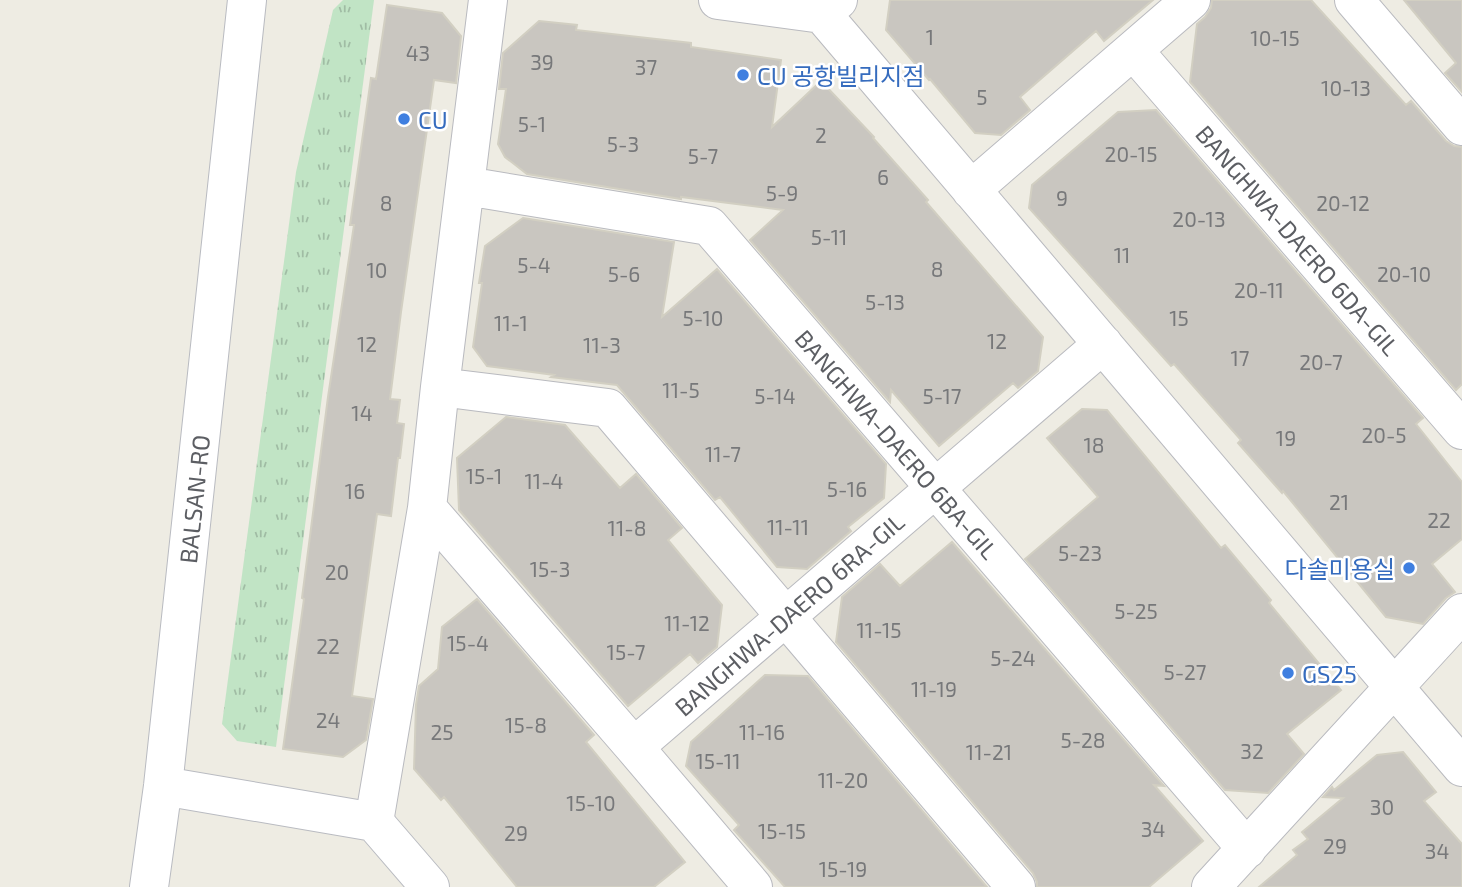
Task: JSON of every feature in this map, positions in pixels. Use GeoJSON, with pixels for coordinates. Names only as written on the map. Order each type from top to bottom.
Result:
{"type":"FeatureCollection","features":[{"type":"Feature","properties":{"kind":"street","name":"BALSAN-RO"},"geometry":{"type":"LineString","coordinates":[[149,887],[163,786],[247,0]]}},
{"type":"Feature","properties":{"kind":"street"},"geometry":{"type":"LineString","coordinates":[[374,822],[427,508],[488,0]]}},
{"type":"Feature","properties":{"kind":"street"},"geometry":{"type":"LineString","coordinates":[[718,0],[830,7],[971,190],[1462,767]]}},
{"type":"Feature","properties":{"kind":"street"},"geometry":{"type":"LineString","coordinates":[[971,190],[1191,0]]}},
{"type":"Feature","properties":{"kind":"street"},"geometry":{"type":"LineString","coordinates":[[1353,0],[1462,126]]}},
{"type":"Feature","properties":{"kind":"street","name":"BANGHWA-DAERO 6DA-GIL"},"geometry":{"type":"LineString","coordinates":[[1133,50],[1462,430]]}},
{"type":"Feature","properties":{"kind":"street","name":"BANGHWA-DAERO 6BA-GIL"},"geometry":{"type":"LineString","coordinates":[[466,186],[709,226],[1247,849]]}},
{"type":"Feature","properties":{"kind":"street","name":"BANGHWA-DAERO 6RA-GIL"},"geometry":{"type":"LineString","coordinates":[[635,747],[1103,344]]}},
{"type":"Feature","properties":{"kind":"street"},"geometry":{"type":"LineString","coordinates":[[440,387],[608,408],[1016,887]]}},
{"type":"Feature","properties":{"kind":"street"},"geometry":{"type":"LineString","coordinates":[[427,508],[753,887]]}},
{"type":"Feature","properties":{"kind":"street"},"geometry":{"type":"LineString","coordinates":[[1211,887],[1462,613]]}},
{"type":"Feature","properties":{"kind":"street"},"geometry":{"type":"LineString","coordinates":[[163,786],[374,822],[430,887]]}},
{"type":"Feature","properties":{"kind":"green space"},"geometry":{"type":"Polygon","coordinates":[[[343,0],[374,0],[276,747],[237,741],[222,724],[296,172],[333,10],[343,0]]]}},
{"type":"Feature","properties":{"kind":"building"},"geometry":{"type":"Polygon","coordinates":[[[890,0],[1153,0],[1104,41],[1096,31],[1020,97],[1030,110],[1001,135],[975,133],[886,30],[890,0]]]}},
{"type":"Feature","properties":{"kind":"building"},"geometry":{"type":"Polygon","coordinates":[[[1212,0],[1311,0],[1406,105],[1411,101],[1446,141],[1462,147],[1462,384],[1456,390],[1190,82],[1197,24],[1211,8],[1212,0]]]}},
{"type":"Feature","properties":{"kind":"building"},"geometry":{"type":"Polygon","coordinates":[[[1404,0],[1462,0],[1462,92],[1445,73],[1456,63],[1404,0]]]}},
{"type":"Feature","properties":{"kind":"building"},"geometry":{"type":"Polygon","coordinates":[[[387,5],[442,13],[461,36],[456,83],[434,80],[401,312],[390,399],[400,400],[397,423],[404,424],[400,458],[391,516],[377,514],[352,696],[373,699],[366,740],[343,757],[283,749],[328,397],[354,225],[350,225],[371,78],[376,79],[387,5]]]}},
{"type":"Feature","properties":{"kind":"building"},"geometry":{"type":"Polygon","coordinates":[[[539,21],[577,25],[576,30],[691,43],[691,47],[781,60],[772,127],[821,81],[874,137],[928,200],[926,202],[1043,337],[1038,371],[1018,388],[1013,383],[939,446],[891,390],[890,402],[750,240],[783,210],[681,199],[527,174],[505,157],[498,144],[506,89],[499,89],[503,53],[539,21]]]}},
{"type":"Feature","properties":{"kind":"building"},"geometry":{"type":"Polygon","coordinates":[[[1156,110],[1423,418],[1416,424],[1462,482],[1462,539],[1432,564],[1455,592],[1446,598],[1423,624],[1386,617],[1283,491],[1282,493],[1238,443],[1241,440],[1029,208],[1032,185],[1118,112],[1156,110]]]}},
{"type":"Feature","properties":{"kind":"building"},"geometry":{"type":"Polygon","coordinates":[[[523,218],[674,242],[662,317],[717,269],[886,464],[884,498],[848,527],[851,531],[807,569],[777,567],[720,497],[715,500],[617,385],[487,366],[473,347],[485,246],[523,218]]]}},
{"type":"Feature","properties":{"kind":"building"},"geometry":{"type":"Polygon","coordinates":[[[1082,409],[1107,410],[1221,548],[1225,545],[1271,600],[1269,603],[1341,690],[1287,734],[1304,754],[1268,793],[1225,790],[1025,559],[1098,497],[1047,438],[1082,409]]]}},
{"type":"Feature","properties":{"kind":"building"},"geometry":{"type":"Polygon","coordinates":[[[506,417],[565,425],[620,488],[636,474],[682,528],[668,540],[722,605],[717,647],[698,663],[690,654],[628,706],[459,510],[457,458],[506,417]]]}},
{"type":"Feature","properties":{"kind":"building"},"geometry":{"type":"Polygon","coordinates":[[[952,542],[1164,786],[1154,785],[1203,841],[1149,887],[1037,887],[1033,873],[836,642],[842,597],[880,564],[900,586],[952,542]]]}},
{"type":"Feature","properties":{"kind":"building"},"geometry":{"type":"Polygon","coordinates":[[[477,599],[594,735],[586,742],[685,862],[654,887],[517,887],[444,797],[441,800],[414,769],[419,686],[438,669],[442,627],[477,599]]]}},
{"type":"Feature","properties":{"kind":"building"},"geometry":{"type":"Polygon","coordinates":[[[765,675],[808,676],[987,887],[785,887],[734,830],[739,825],[686,766],[691,742],[765,675]]]}},
{"type":"Feature","properties":{"kind":"building"},"geometry":{"type":"Polygon","coordinates":[[[1403,752],[1436,792],[1424,801],[1462,844],[1462,887],[1259,887],[1297,855],[1293,850],[1308,839],[1302,832],[1343,798],[1323,797],[1332,787],[1334,790],[1377,755],[1403,752]]]}},
{"type":"Feature","properties":{"kind":"place","name":"CU 공항빌리지점"},"geometry":{"type":"Point","coordinates":[743,75]}},
{"type":"Feature","properties":{"kind":"place","name":"CU"},"geometry":{"type":"Point","coordinates":[404,119]}},
{"type":"Feature","properties":{"kind":"place","name":"다솔미용실"},"geometry":{"type":"Point","coordinates":[1409,568]}},
{"type":"Feature","properties":{"kind":"place","name":"GS25"},"geometry":{"type":"Point","coordinates":[1288,673]}}]}
